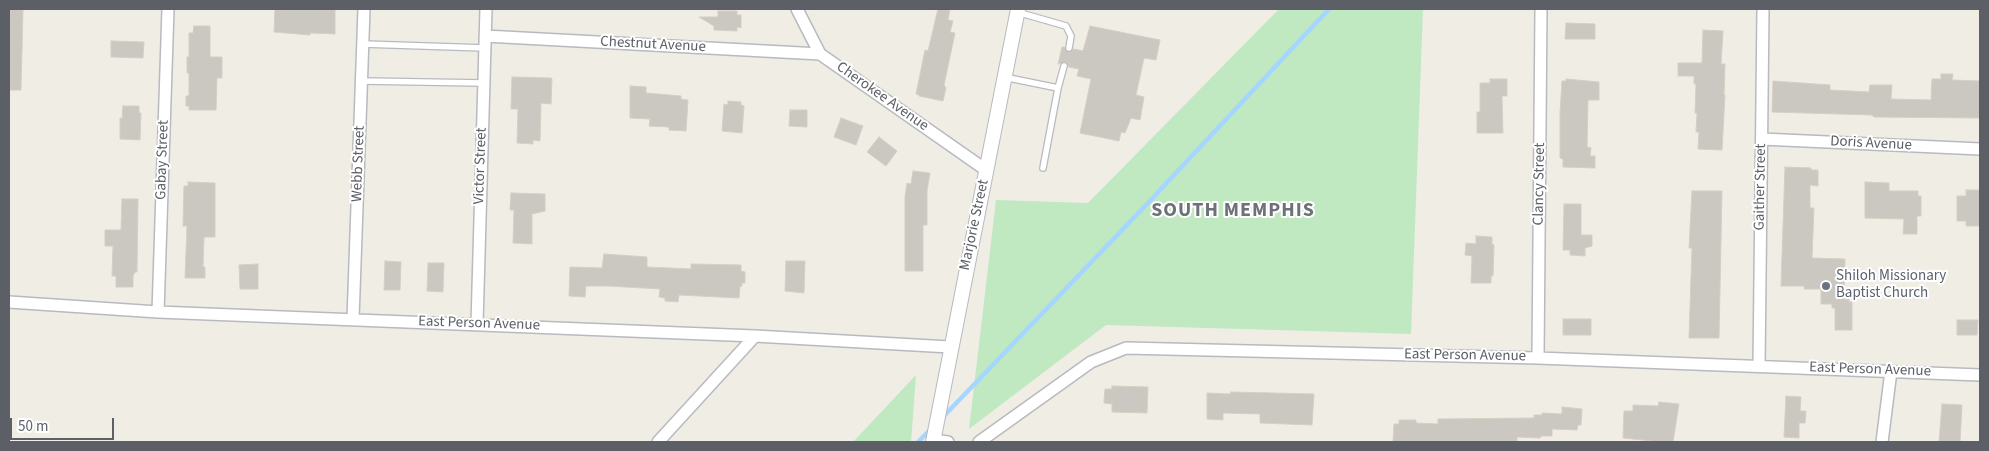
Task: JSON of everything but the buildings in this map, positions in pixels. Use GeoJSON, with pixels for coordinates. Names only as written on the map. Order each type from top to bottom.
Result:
{"type":"FeatureCollection","features":[{"type":"Feature","properties":{"kind":"street","name":"Gabay Street"},"geometry":{"type":"LineString","coordinates":[[158,312],[168,9]]}},
{"type":"Feature","properties":{"kind":"street","name":"Webb Street"},"geometry":{"type":"LineString","coordinates":[[353,319],[364,9]]}},
{"type":"Feature","properties":{"kind":"street","name":"Victor Street"},"geometry":{"type":"LineString","coordinates":[[477,324],[486,9]]}},
{"type":"Feature","properties":{"kind":"street","name":"Cherokee Avenue"},"geometry":{"type":"LineString","coordinates":[[796,9],[820,54],[986,170]]}},
{"type":"Feature","properties":{"kind":"street","name":"Clancy Street"},"geometry":{"type":"LineString","coordinates":[[1538,358],[1542,9]]}},
{"type":"Feature","properties":{"kind":"street","name":"Gaither Street"},"geometry":{"type":"LineString","coordinates":[[1759,366],[1763,9]]}},
{"type":"Feature","properties":{"kind":"street","name":"Marjorie Street"},"geometry":{"type":"LineString","coordinates":[[933,441],[1017,10]]}},
{"type":"Feature","properties":{"kind":"street","name":"Chestnut Avenue"},"geometry":{"type":"LineString","coordinates":[[485,36],[820,54]]}},
{"type":"Feature","properties":{"kind":"street","name":"Doris Avenue"},"geometry":{"type":"LineString","coordinates":[[1762,139],[1980,149]]}},
{"type":"Feature","properties":{"kind":"street","name":"East Person Avenue"},"geometry":{"type":"LineString","coordinates":[[9,302],[158,312],[755,336],[950,348]]}},
{"type":"Feature","properties":{"kind":"street"},"geometry":{"type":"LineString","coordinates":[[658,442],[755,336]]}},
{"type":"Feature","properties":{"kind":"street","name":"East Person Avenue"},"geometry":{"type":"LineString","coordinates":[[979,442],[1091,362],[1126,348],[1538,358],[1980,375]]}},
{"type":"Feature","properties":{"kind":"street"},"geometry":{"type":"LineString","coordinates":[[1882,442],[1891,372]]}},
{"type":"Feature","properties":{"kind":"street"},"geometry":{"type":"LineString","coordinates":[[933,441],[948,442]]}},
{"type":"Feature","properties":{"kind":"lane"},"geometry":{"type":"LineString","coordinates":[[1017,10],[1066,26],[1071,36],[1069,48]]}},
{"type":"Feature","properties":{"kind":"lane"},"geometry":{"type":"LineString","coordinates":[[363,44],[485,48]]}},
{"type":"Feature","properties":{"kind":"lane"},"geometry":{"type":"LineString","coordinates":[[1043,168],[1064,66]]}},
{"type":"Feature","properties":{"kind":"lane"},"geometry":{"type":"LineString","coordinates":[[1004,77],[1058,88]]}},
{"type":"Feature","properties":{"kind":"lane"},"geometry":{"type":"LineString","coordinates":[[362,81],[484,83]]}},
{"type":"Feature","properties":{"kind":"green space"},"geometry":{"type":"Polygon","coordinates":[[[1279,9],[1423,9],[1411,334],[1106,325],[969,429],[996,200],[1088,203],[1279,9]]]}},
{"type":"Feature","properties":{"kind":"green space"},"geometry":{"type":"Polygon","coordinates":[[[916,375],[911,442],[853,442],[916,375]]]}},
{"type":"Feature","properties":{"kind":"waterway"},"geometry":{"type":"LineString","coordinates":[[942,418],[1147,204],[1329,9]]}},
{"type":"Feature","properties":{"kind":"waterway"},"geometry":{"type":"LineString","coordinates":[[918,442],[931,429]]}},
{"type":"Feature","properties":{"kind":"place","name":"Shiloh Missionary Baptist Church"},"geometry":{"type":"Point","coordinates":[1826,286]}},
{"type":"Feature","properties":{"kind":"district","name":"SOUTH MEMPHIS"},"geometry":{"type":"Point","coordinates":[1233,212]}}]}
